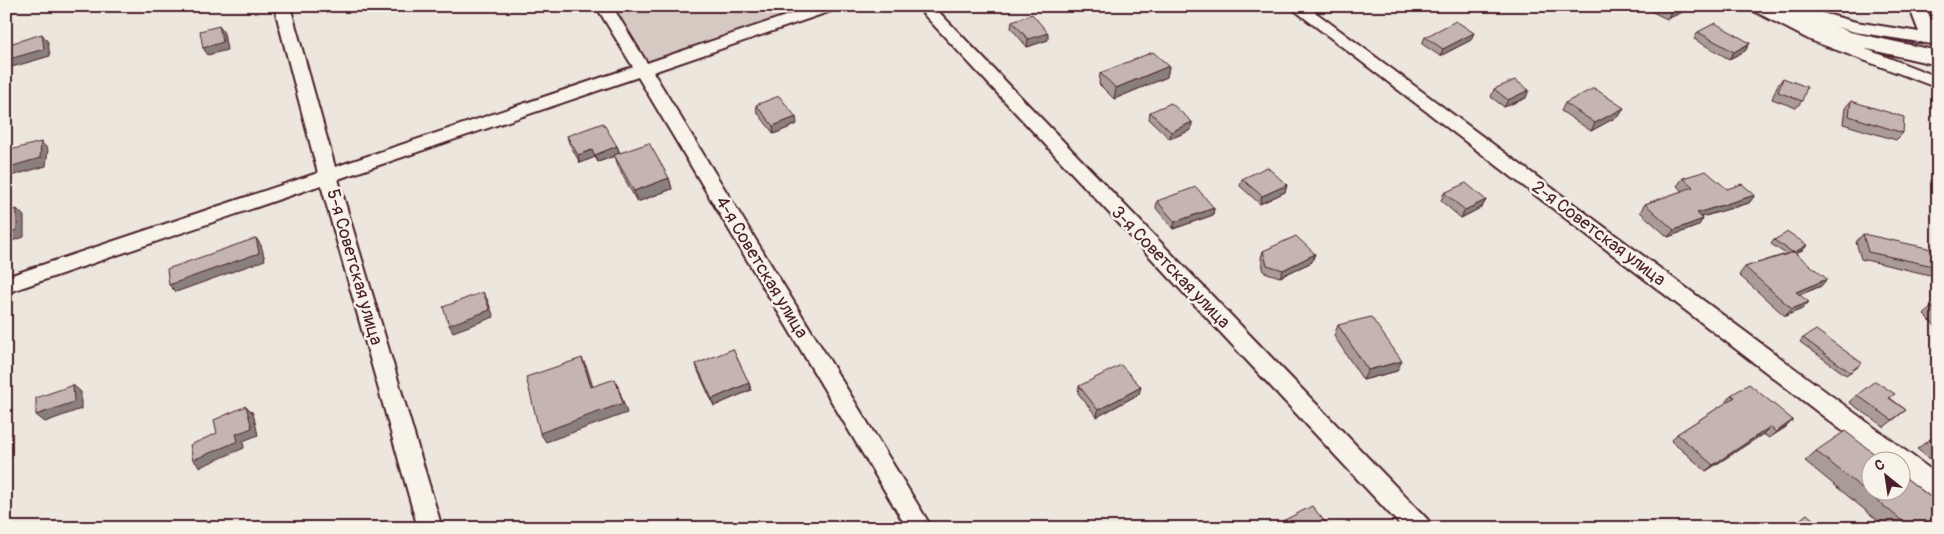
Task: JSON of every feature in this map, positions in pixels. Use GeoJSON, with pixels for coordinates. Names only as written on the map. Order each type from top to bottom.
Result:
{"type":"FeatureCollection","features":[{"type":"Feature","properties":{"kind":"main road"},"geometry":{"type":"LineString","coordinates":[[1765,6],[1844,37],[1935,46]]}},
{"type":"Feature","properties":{"kind":"street","name":"5-я Советская улица"},"geometry":{"type":"LineString","coordinates":[[282,6],[328,176],[430,528]]}},
{"type":"Feature","properties":{"kind":"street","name":"4-я Советская улица"},"geometry":{"type":"LineString","coordinates":[[604,6],[920,528]]}},
{"type":"Feature","properties":{"kind":"street"},"geometry":{"type":"LineString","coordinates":[[6,285],[831,6]]}},
{"type":"Feature","properties":{"kind":"street","name":"3-я Советская улица"},"geometry":{"type":"LineString","coordinates":[[924,6],[1419,528]]}},
{"type":"Feature","properties":{"kind":"street","name":"2-я Советская улица"},"geometry":{"type":"LineString","coordinates":[[1296,6],[1888,452]]}},
{"type":"Feature","properties":{"kind":"street"},"geometry":{"type":"LineString","coordinates":[[1756,6],[1798,29],[1938,82]]}},
{"type":"Feature","properties":{"kind":"street"},"geometry":{"type":"LineString","coordinates":[[1778,6],[1797,13],[1935,46]]}},
{"type":"Feature","properties":{"kind":"street"},"geometry":{"type":"LineString","coordinates":[[1917,6],[1935,46]]}},
{"type":"Feature","properties":{"kind":"street","name":"2-я Советская улица"},"geometry":{"type":"LineString","coordinates":[[1912,470],[1938,490]]}},
{"type":"Feature","properties":{"kind":"shaded area"},"geometry":{"type":"Polygon","coordinates":[[[612,6],[815,6],[647,62],[612,6]]]}},
{"type":"Feature","properties":{"kind":"building"},"geometry":{"type":"Polygon","coordinates":[[[1659,6],[1683,6],[1671,12],[1659,6]]]}},
{"type":"Feature","properties":{"kind":"building"},"geometry":{"type":"Polygon","coordinates":[[[1032,14],[1048,33],[1028,39],[1012,21],[1032,14]]]}},
{"type":"Feature","properties":{"kind":"building"},"geometry":{"type":"Polygon","coordinates":[[[1456,21],[1474,33],[1443,49],[1425,37],[1456,21]]]}},
{"type":"Feature","properties":{"kind":"building"},"geometry":{"type":"Polygon","coordinates":[[[1715,23],[1750,43],[1734,52],[1698,32],[1715,23]]]}},
{"type":"Feature","properties":{"kind":"building"},"geometry":{"type":"Polygon","coordinates":[[[219,26],[223,42],[203,48],[200,31],[219,26]]]}},
{"type":"Feature","properties":{"kind":"building"},"geometry":{"type":"Polygon","coordinates":[[[42,34],[44,49],[6,60],[6,45],[42,34]]]}},
{"type":"Feature","properties":{"kind":"building"},"geometry":{"type":"Polygon","coordinates":[[[1153,52],[1169,66],[1116,88],[1100,73],[1153,52]]]}},
{"type":"Feature","properties":{"kind":"building"},"geometry":{"type":"Polygon","coordinates":[[[1783,78],[1807,87],[1802,101],[1778,92],[1783,78]]]}},
{"type":"Feature","properties":{"kind":"building"},"geometry":{"type":"Polygon","coordinates":[[[1515,80],[1529,90],[1508,100],[1494,89],[1515,80]]]}},
{"type":"Feature","properties":{"kind":"building"},"geometry":{"type":"Polygon","coordinates":[[[1594,88],[1624,108],[1595,123],[1565,103],[1594,88]]]}},
{"type":"Feature","properties":{"kind":"building"},"geometry":{"type":"Polygon","coordinates":[[[779,96],[796,117],[773,126],[756,105],[779,96]]]}},
{"type":"Feature","properties":{"kind":"building"},"geometry":{"type":"Polygon","coordinates":[[[1851,101],[1904,117],[1903,133],[1849,116],[1851,101]]]}},
{"type":"Feature","properties":{"kind":"building"},"geometry":{"type":"Polygon","coordinates":[[[1171,103],[1192,122],[1171,132],[1150,112],[1171,103]]]}},
{"type":"Feature","properties":{"kind":"building"},"geometry":{"type":"Polygon","coordinates":[[[603,123],[617,146],[595,155],[592,150],[578,155],[567,136],[603,123]]]}},
{"type":"Feature","properties":{"kind":"building"},"geometry":{"type":"Polygon","coordinates":[[[41,142],[40,158],[6,168],[6,151],[41,142]]]}},
{"type":"Feature","properties":{"kind":"building"},"geometry":{"type":"Polygon","coordinates":[[[649,143],[669,178],[634,191],[614,155],[649,143]]]}},
{"type":"Feature","properties":{"kind":"building"},"geometry":{"type":"Polygon","coordinates":[[[1267,167],[1287,185],[1262,196],[1242,179],[1267,167]]]}},
{"type":"Feature","properties":{"kind":"building"},"geometry":{"type":"Polygon","coordinates":[[[1706,171],[1727,189],[1742,184],[1755,195],[1697,213],[1703,219],[1674,230],[1645,204],[1693,187],[1683,178],[1706,171]]]}},
{"type":"Feature","properties":{"kind":"building"},"geometry":{"type":"Polygon","coordinates":[[[1466,183],[1486,200],[1465,210],[1444,193],[1466,183]]]}},
{"type":"Feature","properties":{"kind":"building"},"geometry":{"type":"Polygon","coordinates":[[[1196,187],[1214,208],[1175,222],[1157,201],[1196,187]]]}},
{"type":"Feature","properties":{"kind":"building"},"geometry":{"type":"Polygon","coordinates":[[[17,209],[17,230],[6,233],[6,212],[17,209]]]}},
{"type":"Feature","properties":{"kind":"building"},"geometry":{"type":"Polygon","coordinates":[[[1788,232],[1807,245],[1792,252],[1774,240],[1788,232]]]}},
{"type":"Feature","properties":{"kind":"building"},"geometry":{"type":"Polygon","coordinates":[[[1863,234],[1932,249],[1938,267],[1868,252],[1863,234]]]}},
{"type":"Feature","properties":{"kind":"building"},"geometry":{"type":"Polygon","coordinates":[[[1296,236],[1315,254],[1283,270],[1267,265],[1263,251],[1296,236]]]}},
{"type":"Feature","properties":{"kind":"building"},"geometry":{"type":"Polygon","coordinates":[[[256,238],[259,253],[169,285],[167,269],[256,238]]]}},
{"type":"Feature","properties":{"kind":"building"},"geometry":{"type":"Polygon","coordinates":[[[1794,252],[1827,279],[1796,292],[1809,302],[1792,309],[1745,267],[1794,252]]]}},
{"type":"Feature","properties":{"kind":"building"},"geometry":{"type":"Polygon","coordinates":[[[483,292],[490,310],[449,325],[443,307],[483,292]]]}},
{"type":"Feature","properties":{"kind":"building"},"geometry":{"type":"Polygon","coordinates":[[[1931,307],[1938,307],[1938,314],[1931,307]]]}},
{"type":"Feature","properties":{"kind":"building"},"geometry":{"type":"Polygon","coordinates":[[[1371,317],[1402,361],[1368,370],[1338,325],[1371,317]]]}},
{"type":"Feature","properties":{"kind":"building"},"geometry":{"type":"Polygon","coordinates":[[[1816,330],[1862,363],[1850,372],[1803,338],[1816,330]]]}},
{"type":"Feature","properties":{"kind":"building"},"geometry":{"type":"Polygon","coordinates":[[[733,349],[749,383],[712,399],[696,364],[733,349]]]}},
{"type":"Feature","properties":{"kind":"building"},"geometry":{"type":"Polygon","coordinates":[[[582,358],[591,387],[615,379],[623,403],[540,433],[526,377],[582,358]]]}},
{"type":"Feature","properties":{"kind":"building"},"geometry":{"type":"Polygon","coordinates":[[[1121,365],[1141,387],[1098,410],[1079,386],[1121,365]]]}},
{"type":"Feature","properties":{"kind":"building"},"geometry":{"type":"Polygon","coordinates":[[[1875,381],[1895,394],[1889,398],[1906,410],[1892,420],[1857,395],[1875,381]]]}},
{"type":"Feature","properties":{"kind":"building"},"geometry":{"type":"Polygon","coordinates":[[[1749,384],[1793,420],[1776,432],[1770,427],[1713,465],[1677,434],[1735,397],[1731,395],[1749,384]]]}},
{"type":"Feature","properties":{"kind":"building"},"geometry":{"type":"Polygon","coordinates":[[[73,385],[74,402],[36,415],[36,398],[73,385]]]}},
{"type":"Feature","properties":{"kind":"building"},"geometry":{"type":"Polygon","coordinates":[[[246,406],[252,428],[236,434],[238,441],[193,460],[190,445],[217,433],[214,420],[246,406]]]}},
{"type":"Feature","properties":{"kind":"building"},"geometry":{"type":"Polygon","coordinates":[[[1845,431],[1872,452],[1862,452],[1862,488],[1816,451],[1845,431]]]}},
{"type":"Feature","properties":{"kind":"building"},"geometry":{"type":"Polygon","coordinates":[[[1938,433],[1938,446],[1929,440],[1938,433]]]}},
{"type":"Feature","properties":{"kind":"building"},"geometry":{"type":"Polygon","coordinates":[[[1912,483],[1938,503],[1938,528],[1911,528],[1879,502],[1912,502],[1912,483]]]}},
{"type":"Feature","properties":{"kind":"building"},"geometry":{"type":"Polygon","coordinates":[[[1312,506],[1330,528],[1277,528],[1275,525],[1312,506]]]}},
{"type":"Feature","properties":{"kind":"building"},"geometry":{"type":"Polygon","coordinates":[[[1807,514],[1823,528],[1789,528],[1807,514]]]}}]}
